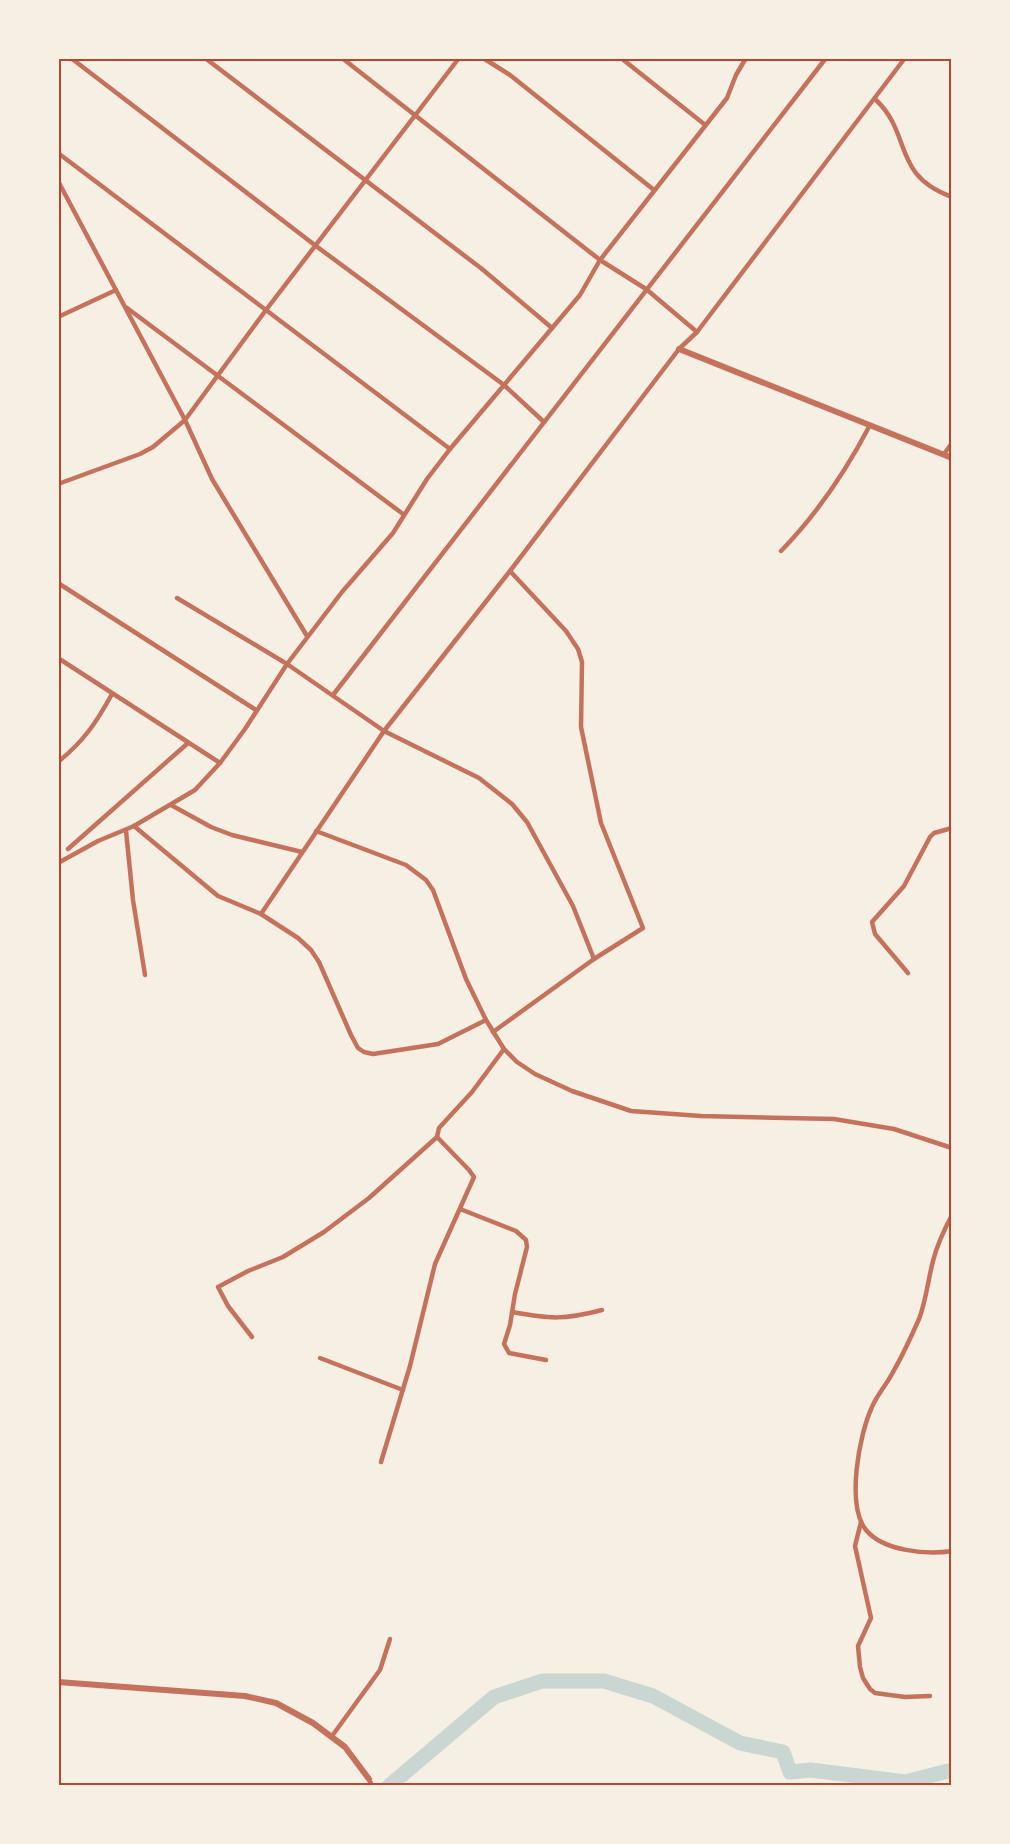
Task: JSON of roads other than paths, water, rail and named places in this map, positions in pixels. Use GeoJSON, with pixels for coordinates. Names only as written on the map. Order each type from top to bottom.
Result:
{"type":"FeatureCollection","features":[{"type":"Feature","properties":{"kind":"street"},"geometry":{"type":"LineString","coordinates":[[71,58],[316,246],[504,385],[544,422]]}},
{"type":"Feature","properties":{"kind":"street"},"geometry":{"type":"LineString","coordinates":[[205,58],[482,269],[552,327]]}},
{"type":"Feature","properties":{"kind":"street"},"geometry":{"type":"LineString","coordinates":[[342,58],[600,260],[646,290],[697,332]]}},
{"type":"Feature","properties":{"kind":"street"},"geometry":{"type":"LineString","coordinates":[[58,484],[140,454],[153,447],[184,420],[459,58]]}},
{"type":"Feature","properties":{"kind":"street"},"geometry":{"type":"LineString","coordinates":[[483,58],[510,75],[654,190]]}},
{"type":"Feature","properties":{"kind":"street"},"geometry":{"type":"LineString","coordinates":[[621,58],[704,124]]}},
{"type":"Feature","properties":{"kind":"street"},"geometry":{"type":"LineString","coordinates":[[58,863],[98,841],[126,831],[171,805],[195,790],[220,763],[307,636],[393,533],[450,449],[580,295],[600,260],[704,124],[727,98],[746,58]]}},
{"type":"Feature","properties":{"kind":"street"},"geometry":{"type":"LineString","coordinates":[[333,695],[826,58]]}},
{"type":"Feature","properties":{"kind":"street"},"geometry":{"type":"LineString","coordinates":[[261,914],[384,731],[510,571],[679,349],[697,332],[875,99],[903,61],[896,58]]}},
{"type":"Feature","properties":{"kind":"street"},"geometry":{"type":"LineString","coordinates":[[875,99],[891,118],[910,165],[918,177],[930,188],[951,197]]}},
{"type":"Feature","properties":{"kind":"street"},"geometry":{"type":"LineString","coordinates":[[58,153],[450,449]]}},
{"type":"Feature","properties":{"kind":"street"},"geometry":{"type":"LineString","coordinates":[[58,181],[184,420],[212,479],[307,636]]}},
{"type":"Feature","properties":{"kind":"street"},"geometry":{"type":"LineString","coordinates":[[58,317],[116,290]]}},
{"type":"Feature","properties":{"kind":"street"},"geometry":{"type":"LineString","coordinates":[[124,306],[404,514]]}},
{"type":"Feature","properties":{"kind":"street"},"geometry":{"type":"LineString","coordinates":[[679,349],[951,458]]}},
{"type":"Feature","properties":{"kind":"street"},"geometry":{"type":"LineString","coordinates":[[781,551],[802,529],[841,476],[870,425]]}},
{"type":"Feature","properties":{"kind":"street"},"geometry":{"type":"LineString","coordinates":[[944,454],[951,443]]}},
{"type":"Feature","properties":{"kind":"street"},"geometry":{"type":"LineString","coordinates":[[493,1032],[594,959],[643,927],[601,823],[581,728],[582,662],[578,649],[566,631],[510,571]]}},
{"type":"Feature","properties":{"kind":"street"},"geometry":{"type":"LineString","coordinates":[[58,584],[256,710]]}},
{"type":"Feature","properties":{"kind":"street"},"geometry":{"type":"LineString","coordinates":[[177,598],[287,664],[384,731],[479,778],[512,804],[527,822],[573,906],[594,959]]}},
{"type":"Feature","properties":{"kind":"street"},"geometry":{"type":"LineString","coordinates":[[58,658],[220,763]]}},
{"type":"Feature","properties":{"kind":"street"},"geometry":{"type":"LineString","coordinates":[[58,762],[81,743],[91,731],[112,694]]}},
{"type":"Feature","properties":{"kind":"street"},"geometry":{"type":"LineString","coordinates":[[68,849],[188,743]]}},
{"type":"Feature","properties":{"kind":"street"},"geometry":{"type":"LineString","coordinates":[[171,805],[211,827],[232,835],[302,852]]}},
{"type":"Feature","properties":{"kind":"street"},"geometry":{"type":"LineString","coordinates":[[134,826],[218,896],[261,914],[298,938],[311,950],[320,962],[351,1035],[358,1048],[364,1052],[373,1054],[438,1044],[486,1020]]}},
{"type":"Feature","properties":{"kind":"street"},"geometry":{"type":"LineString","coordinates":[[908,973],[875,933],[872,922],[904,886],[930,837],[934,833],[951,828]]}},
{"type":"Feature","properties":{"kind":"street"},"geometry":{"type":"LineString","coordinates":[[126,831],[133,900],[146,975]]}},
{"type":"Feature","properties":{"kind":"street"},"geometry":{"type":"LineString","coordinates":[[316,831],[406,865],[426,880],[436,898],[466,979],[486,1020],[504,1049],[517,1062],[535,1074],[572,1091],[631,1111],[701,1116],[834,1119],[894,1130],[951,1148]]}},
{"type":"Feature","properties":{"kind":"street"},"geometry":{"type":"LineString","coordinates":[[252,1337],[228,1306],[218,1287],[248,1271],[283,1257],[324,1232],[369,1198],[438,1137],[439,1128],[472,1092],[504,1049]]}},
{"type":"Feature","properties":{"kind":"street"},"geometry":{"type":"LineString","coordinates":[[381,1462],[403,1390],[433,1273],[474,1177],[438,1137]]}},
{"type":"Feature","properties":{"kind":"street"},"geometry":{"type":"LineString","coordinates":[[460,1209],[516,1231],[526,1240],[527,1247],[504,1344],[509,1353],[546,1360]]}},
{"type":"Feature","properties":{"kind":"street"},"geometry":{"type":"LineString","coordinates":[[930,1696],[875,1694],[863,1678],[858,1646],[871,1618],[855,1546],[861,1522],[856,1487],[859,1444],[871,1408],[892,1374],[922,1310],[933,1261],[951,1215]]}},
{"type":"Feature","properties":{"kind":"street"},"geometry":{"type":"LineString","coordinates":[[512,1312],[549,1319],[574,1318],[602,1310]]}},
{"type":"Feature","properties":{"kind":"street"},"geometry":{"type":"LineString","coordinates":[[320,1358],[403,1390]]}},
{"type":"Feature","properties":{"kind":"street"},"geometry":{"type":"LineString","coordinates":[[861,1522],[879,1542],[892,1548],[951,1551]]}},
{"type":"Feature","properties":{"kind":"street"},"geometry":{"type":"LineString","coordinates":[[332,1736],[380,1670],[390,1639]]}},
{"type":"Feature","properties":{"kind":"street"},"geometry":{"type":"LineString","coordinates":[[58,1682],[245,1696],[276,1703],[332,1736],[345,1747],[370,1782]]}},
{"type":"Feature","properties":{"kind":"waterway"},"geometry":{"type":"LineString","coordinates":[[389,1786],[494,1697],[542,1681],[604,1681],[653,1696],[740,1743],[783,1752],[790,1772],[811,1770],[905,1782],[952,1770]]}}]}
